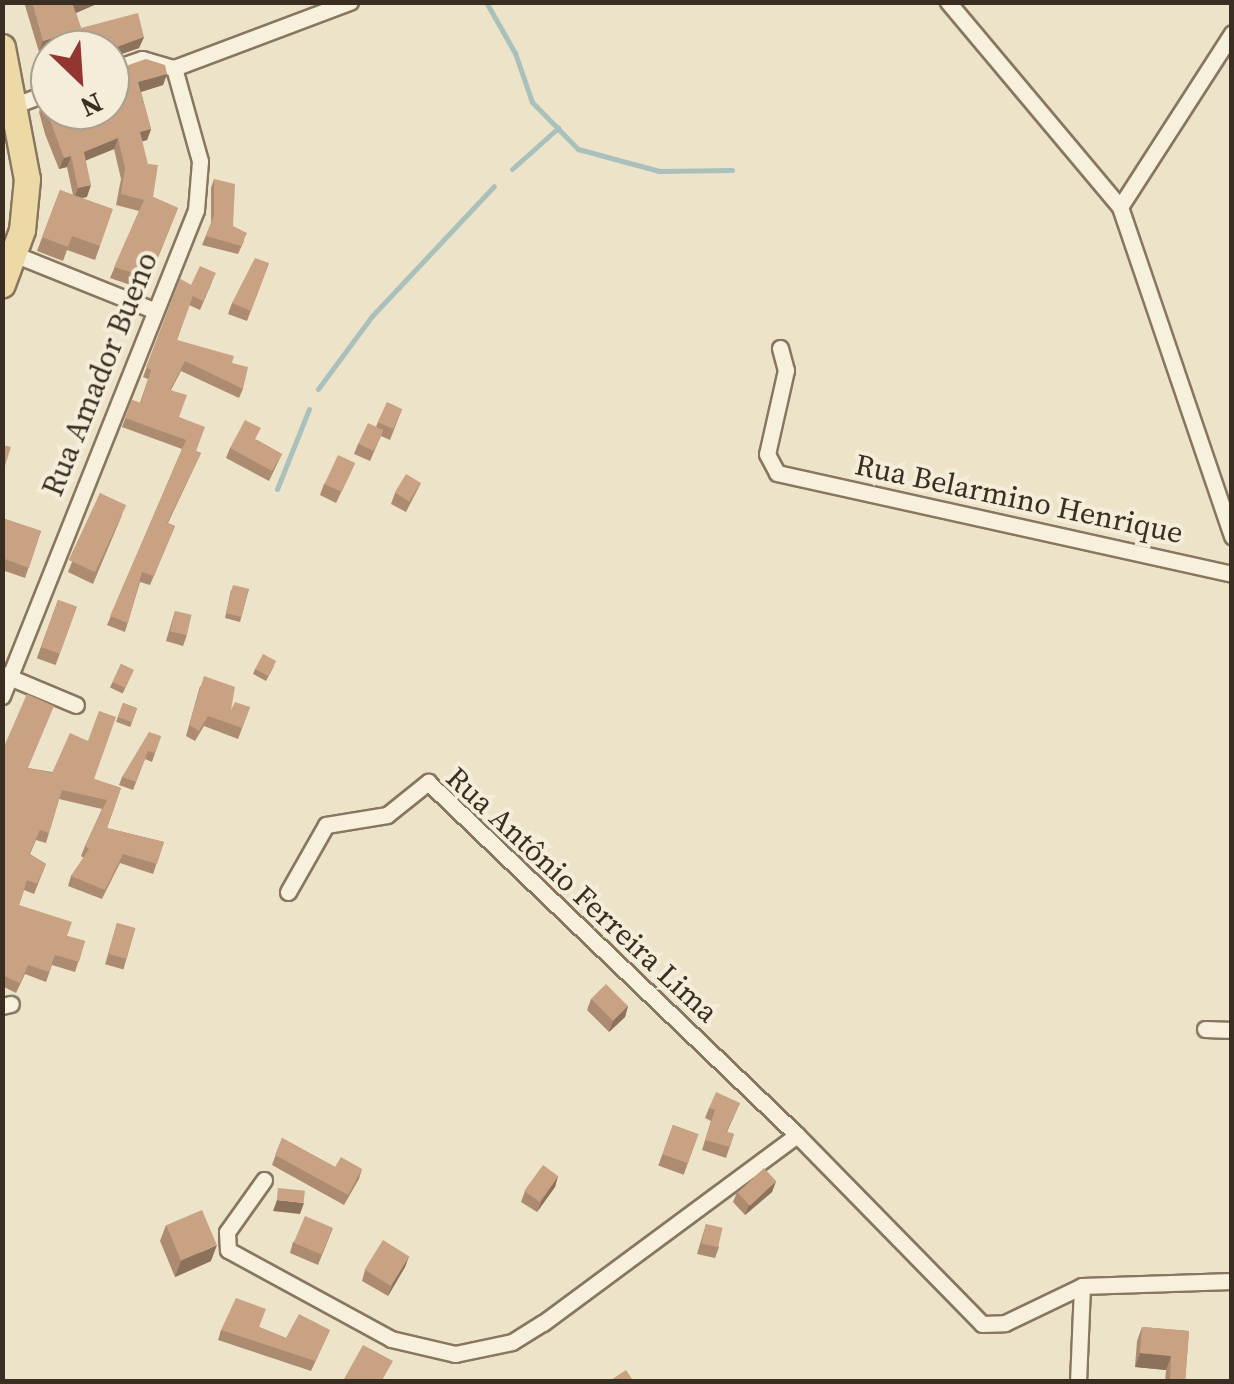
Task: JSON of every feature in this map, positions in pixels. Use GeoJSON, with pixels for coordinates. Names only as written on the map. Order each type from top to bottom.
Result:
{"type":"FeatureCollection","features":[{"type":"Feature","properties":{"kind":"main road"},"geometry":{"type":"LineString","coordinates":[[2,47],[18,104],[27,201],[2,284]]}},
{"type":"Feature","properties":{"kind":"street"},"geometry":{"type":"LineString","coordinates":[[130,63],[142,59],[174,68],[350,2]]}},
{"type":"Feature","properties":{"kind":"street"},"geometry":{"type":"LineString","coordinates":[[948,2],[1120,207],[1232,536]]}},
{"type":"Feature","properties":{"kind":"street"},"geometry":{"type":"LineString","coordinates":[[1120,207],[1232,33]]}},
{"type":"Feature","properties":{"kind":"street","name":"Rua Amador Bueno"},"geometry":{"type":"LineString","coordinates":[[2,696],[6,675],[152,310],[192,222],[200,185],[189,106],[174,68]]}},
{"type":"Feature","properties":{"kind":"street"},"geometry":{"type":"LineString","coordinates":[[18,104],[30,100]]}},
{"type":"Feature","properties":{"kind":"street"},"geometry":{"type":"LineString","coordinates":[[14,254],[152,310]]}},
{"type":"Feature","properties":{"kind":"street","name":"Rua Belarmino Henrique"},"geometry":{"type":"LineString","coordinates":[[780,348],[786,370],[767,460],[794,480],[1232,574]]}},
{"type":"Feature","properties":{"kind":"street"},"geometry":{"type":"LineString","coordinates":[[6,675],[76,705]]}},
{"type":"Feature","properties":{"kind":"street","name":"Rua Antônio Ferreira Lima"},"geometry":{"type":"LineString","coordinates":[[288,892],[326,825],[387,815],[428,782],[797,1135],[982,1324],[1005,1322],[1082,1286]]}},
{"type":"Feature","properties":{"kind":"street"},"geometry":{"type":"LineString","coordinates":[[1205,1029],[1232,1030]]}},
{"type":"Feature","properties":{"kind":"street"},"geometry":{"type":"LineString","coordinates":[[264,1180],[227,1232],[228,1250],[391,1339],[456,1354],[512,1342],[543,1323],[797,1135]]}},
{"type":"Feature","properties":{"kind":"street"},"geometry":{"type":"LineString","coordinates":[[1078,1382],[1082,1286],[1232,1281]]}},
{"type":"Feature","properties":{"kind":"building"},"geometry":{"type":"Polygon","coordinates":[[[32,2],[78,2],[73,5],[81,28],[138,13],[144,37],[130,42],[130,30],[40,30],[32,2]]]}},
{"type":"Feature","properties":{"kind":"building"},"geometry":{"type":"Polygon","coordinates":[[[146,59],[165,65],[167,74],[138,82],[151,129],[140,132],[148,164],[158,165],[153,197],[178,208],[149,278],[114,267],[144,200],[121,194],[125,168],[118,138],[84,152],[91,185],[78,188],[71,156],[64,158],[54,130],[130,130],[130,65],[146,59]]]}},
{"type":"Feature","properties":{"kind":"building"},"geometry":{"type":"Polygon","coordinates":[[[214,179],[235,184],[233,226],[247,233],[241,246],[206,236],[214,215],[214,179]]]}},
{"type":"Feature","properties":{"kind":"building"},"geometry":{"type":"Polygon","coordinates":[[[60,190],[113,209],[100,246],[72,236],[68,247],[42,237],[60,190]]]}},
{"type":"Feature","properties":{"kind":"building"},"geometry":{"type":"Polygon","coordinates":[[[255,258],[269,263],[251,311],[232,303],[255,258]]]}},
{"type":"Feature","properties":{"kind":"building"},"geometry":{"type":"Polygon","coordinates":[[[200,266],[216,273],[203,301],[193,296],[177,340],[234,356],[232,363],[248,367],[243,389],[185,361],[170,390],[187,395],[179,417],[205,427],[196,451],[201,453],[167,523],[175,526],[154,576],[142,572],[128,623],[110,616],[186,440],[125,418],[132,400],[141,403],[151,370],[146,367],[180,279],[191,285],[200,266]]]}},
{"type":"Feature","properties":{"kind":"building"},"geometry":{"type":"Polygon","coordinates":[[[387,402],[402,409],[393,429],[378,422],[387,402]]]}},
{"type":"Feature","properties":{"kind":"building"},"geometry":{"type":"Polygon","coordinates":[[[245,420],[261,428],[255,439],[282,454],[272,471],[230,448],[245,420]]]}},
{"type":"Feature","properties":{"kind":"building"},"geometry":{"type":"Polygon","coordinates":[[[368,423],[383,430],[374,451],[358,444],[368,423]]]}},
{"type":"Feature","properties":{"kind":"building"},"geometry":{"type":"Polygon","coordinates":[[[2,445],[11,447],[3,472],[2,472],[2,445]]]}},
{"type":"Feature","properties":{"kind":"building"},"geometry":{"type":"Polygon","coordinates":[[[338,455],[355,463],[342,492],[324,484],[338,455]]]}},
{"type":"Feature","properties":{"kind":"building"},"geometry":{"type":"Polygon","coordinates":[[[406,474],[421,483],[409,502],[395,493],[406,474]]]}},
{"type":"Feature","properties":{"kind":"building"},"geometry":{"type":"Polygon","coordinates":[[[100,493],[126,505],[95,572],[69,560],[100,493]]]}},
{"type":"Feature","properties":{"kind":"building"},"geometry":{"type":"Polygon","coordinates":[[[2,518],[41,531],[29,568],[2,558],[2,518]]]}},
{"type":"Feature","properties":{"kind":"building"},"geometry":{"type":"Polygon","coordinates":[[[233,585],[249,589],[242,617],[226,613],[233,585]]]}},
{"type":"Feature","properties":{"kind":"building"},"geometry":{"type":"Polygon","coordinates":[[[58,600],[77,607],[60,654],[41,647],[58,600]]]}},
{"type":"Feature","properties":{"kind":"building"},"geometry":{"type":"Polygon","coordinates":[[[175,611],[192,615],[187,635],[170,631],[175,611]]]}},
{"type":"Feature","properties":{"kind":"building"},"geometry":{"type":"Polygon","coordinates":[[[263,654],[276,661],[268,676],[255,669],[263,654]]]}},
{"type":"Feature","properties":{"kind":"building"},"geometry":{"type":"Polygon","coordinates":[[[121,664],[134,670],[125,688],[113,682],[121,664]]]}},
{"type":"Feature","properties":{"kind":"building"},"geometry":{"type":"Polygon","coordinates":[[[204,676],[235,687],[231,710],[235,702],[250,707],[242,728],[208,716],[199,731],[189,725],[204,676]]]}},
{"type":"Feature","properties":{"kind":"building"},"geometry":{"type":"Polygon","coordinates":[[[27,694],[54,706],[28,768],[52,773],[70,733],[88,741],[99,711],[116,717],[94,779],[121,788],[107,828],[164,842],[157,864],[123,854],[105,890],[71,876],[89,849],[85,846],[107,800],[62,790],[49,833],[40,830],[29,854],[46,864],[37,884],[27,880],[19,905],[72,922],[67,936],[85,941],[79,962],[55,955],[49,972],[28,965],[20,983],[2,975],[2,751],[27,694]]]}},
{"type":"Feature","properties":{"kind":"building"},"geometry":{"type":"Polygon","coordinates":[[[123,703],[137,708],[132,722],[118,717],[123,703]]]}},
{"type":"Feature","properties":{"kind":"building"},"geometry":{"type":"Polygon","coordinates":[[[149,732],[161,736],[155,753],[148,751],[136,782],[122,777],[149,732]]]}},
{"type":"Feature","properties":{"kind":"building"},"geometry":{"type":"Polygon","coordinates":[[[117,923],[135,928],[126,959],[108,954],[117,923]]]}},
{"type":"Feature","properties":{"kind":"building"},"geometry":{"type":"Polygon","coordinates":[[[606,984],[628,1006],[613,1021],[591,999],[606,984]]]}},
{"type":"Feature","properties":{"kind":"building"},"geometry":{"type":"Polygon","coordinates":[[[716,1092],[740,1103],[726,1132],[734,1134],[730,1147],[705,1140],[715,1110],[709,1108],[716,1092]]]}},
{"type":"Feature","properties":{"kind":"building"},"geometry":{"type":"Polygon","coordinates":[[[673,1125],[698,1134],[688,1163],[662,1154],[673,1125]]]}},
{"type":"Feature","properties":{"kind":"building"},"geometry":{"type":"Polygon","coordinates":[[[282,1138],[335,1167],[341,1157],[362,1169],[348,1195],[275,1155],[282,1138]]]}},
{"type":"Feature","properties":{"kind":"building"},"geometry":{"type":"Polygon","coordinates":[[[543,1165],[558,1176],[540,1202],[524,1191],[543,1165]]]}},
{"type":"Feature","properties":{"kind":"building"},"geometry":{"type":"Polygon","coordinates":[[[764,1168],[776,1181],[750,1206],[738,1193],[764,1168]]]}},
{"type":"Feature","properties":{"kind":"building"},"geometry":{"type":"Polygon","coordinates":[[[278,1188],[305,1191],[304,1203],[277,1200],[278,1188]]]}},
{"type":"Feature","properties":{"kind":"building"},"geometry":{"type":"Polygon","coordinates":[[[202,1210],[217,1245],[181,1260],[166,1225],[202,1210]]]}},
{"type":"Feature","properties":{"kind":"building"},"geometry":{"type":"Polygon","coordinates":[[[305,1216],[333,1228],[321,1254],[294,1243],[305,1216]]]}},
{"type":"Feature","properties":{"kind":"building"},"geometry":{"type":"Polygon","coordinates":[[[706,1224],[723,1228],[718,1247],[702,1243],[706,1224]]]}},
{"type":"Feature","properties":{"kind":"building"},"geometry":{"type":"Polygon","coordinates":[[[383,1240],[409,1256],[391,1286],[364,1270],[383,1240]]]}},
{"type":"Feature","properties":{"kind":"building"},"geometry":{"type":"Polygon","coordinates":[[[236,1298],[266,1309],[259,1327],[286,1338],[299,1314],[330,1330],[315,1361],[221,1330],[236,1298]]]}},
{"type":"Feature","properties":{"kind":"building"},"geometry":{"type":"Polygon","coordinates":[[[1142,1327],[1189,1331],[1185,1382],[1170,1382],[1171,1356],[1140,1353],[1142,1327]]]}},
{"type":"Feature","properties":{"kind":"building"},"geometry":{"type":"Polygon","coordinates":[[[363,1345],[393,1361],[381,1382],[344,1379],[363,1345]]]}},
{"type":"Feature","properties":{"kind":"building"},"geometry":{"type":"Polygon","coordinates":[[[626,1370],[634,1382],[608,1382],[626,1370]]]}},
{"type":"Feature","properties":{"kind":"waterway"},"geometry":{"type":"LineString","coordinates":[[486,2],[515,53],[532,102],[578,149],[659,171],[732,170]]}},
{"type":"Feature","properties":{"kind":"waterway"},"geometry":{"type":"LineString","coordinates":[[512,169],[558,128]]}},
{"type":"Feature","properties":{"kind":"waterway"},"geometry":{"type":"LineString","coordinates":[[318,389],[372,316],[494,186]]}},
{"type":"Feature","properties":{"kind":"waterway"},"geometry":{"type":"LineString","coordinates":[[277,489],[309,409]]}}]}
